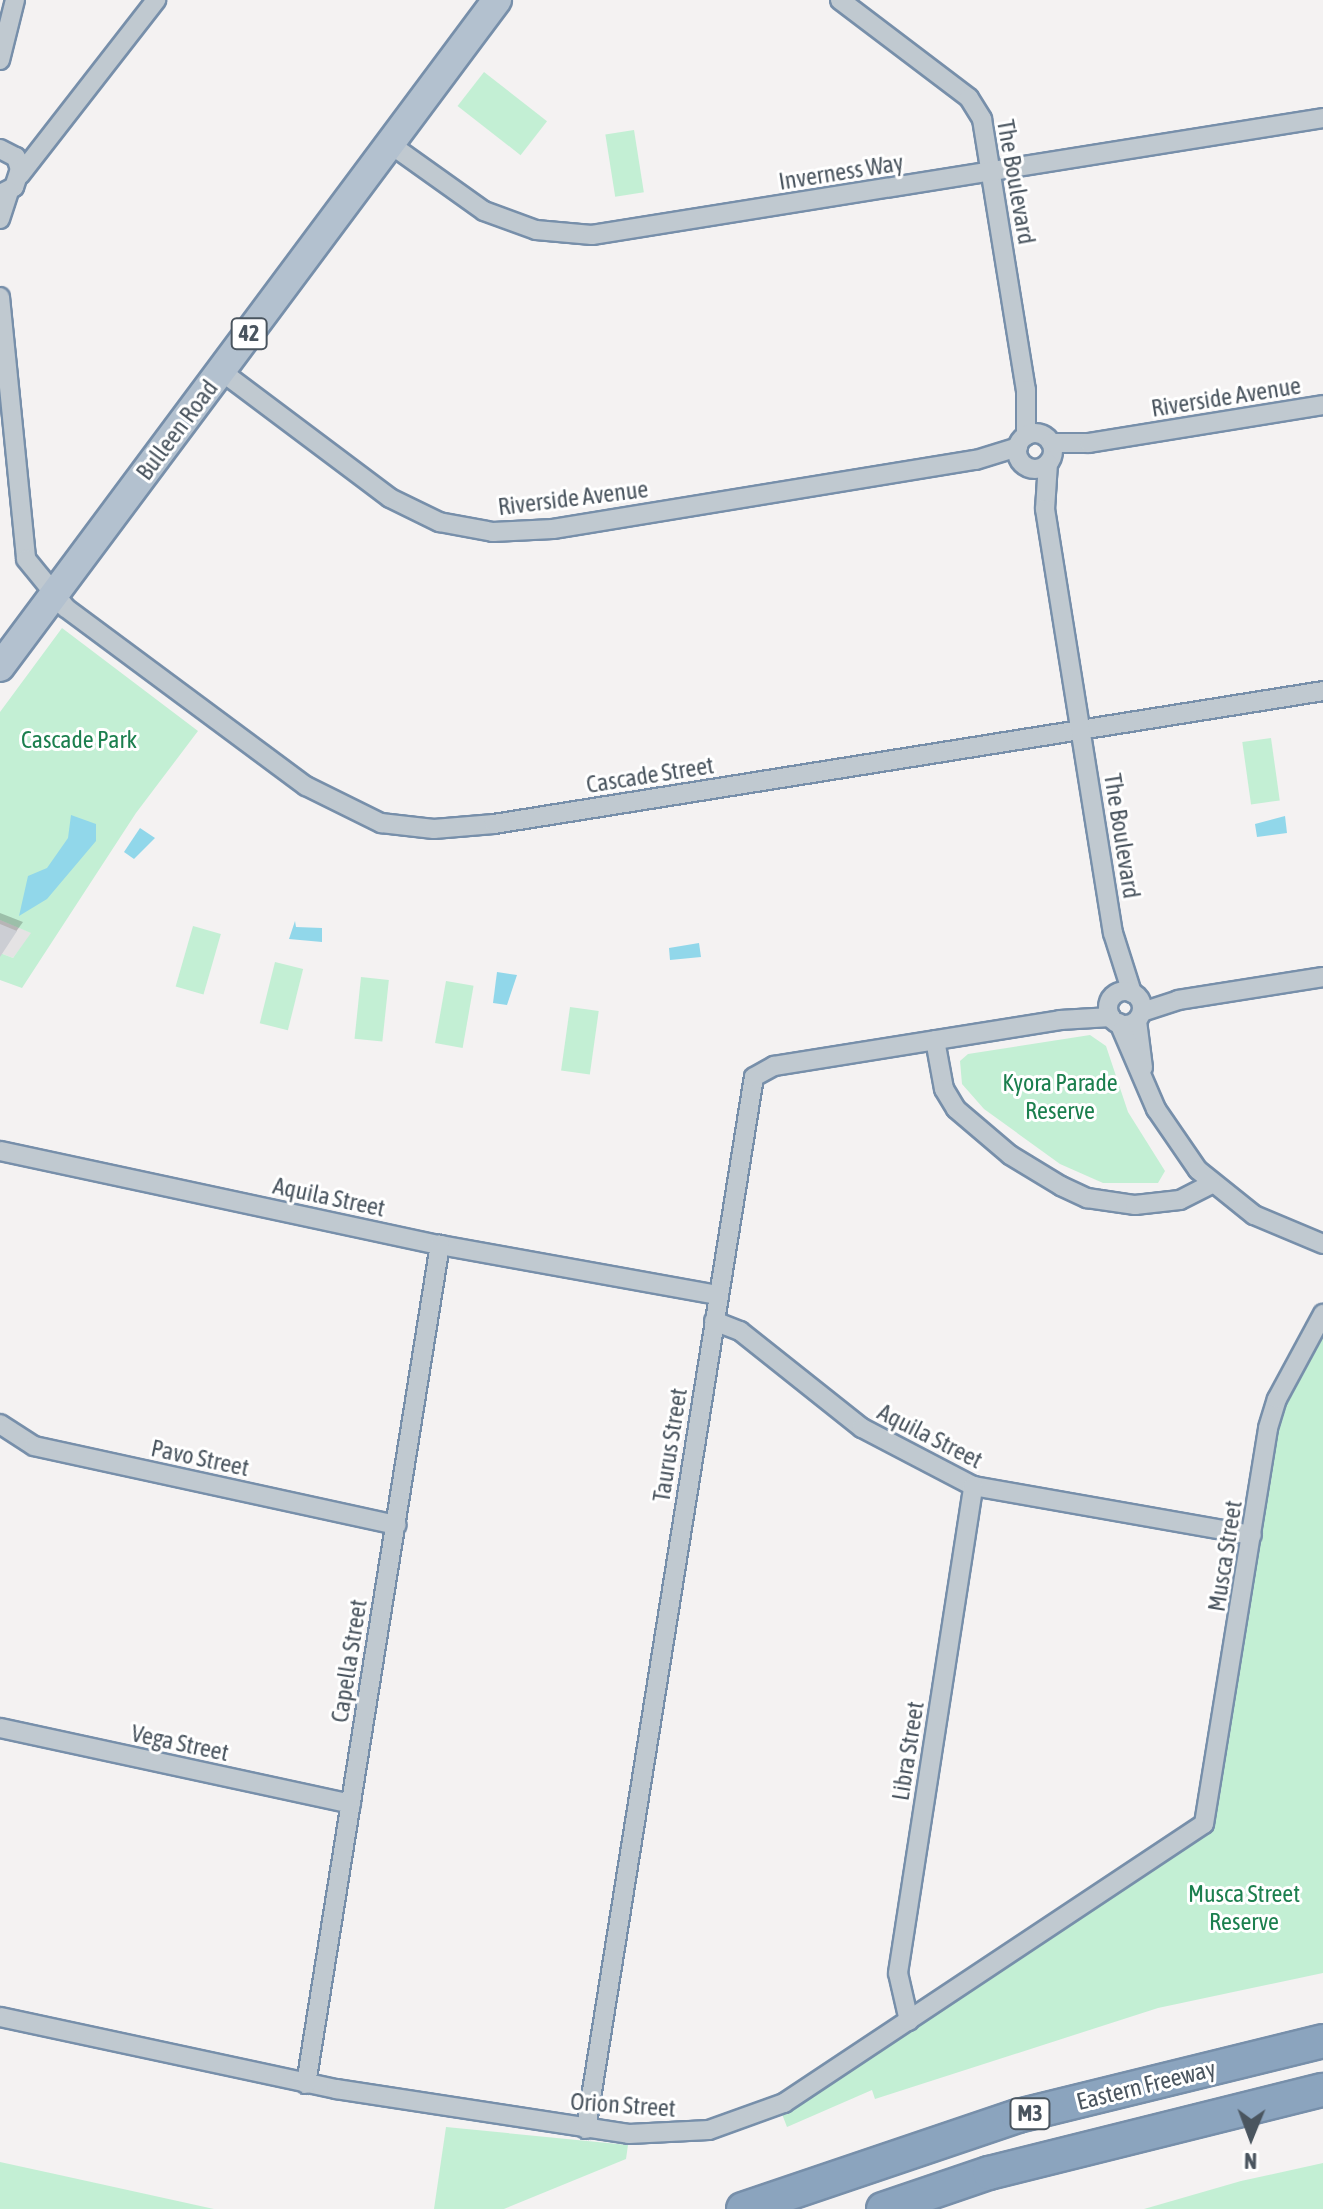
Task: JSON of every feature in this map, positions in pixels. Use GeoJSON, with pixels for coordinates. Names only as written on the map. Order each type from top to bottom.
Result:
{"type":"FeatureCollection","features":[{"type":"Feature","properties":{"kind":"highway","name":"Eastern Freeway"},"geometry":{"type":"LineString","coordinates":[[743,2209],[1004,2121],[1323,2041]]}},
{"type":"Feature","properties":{"kind":"highway","name":"Eastern Freeway"},"geometry":{"type":"LineString","coordinates":[[883,2209],[1003,2169],[1323,2090]]}},
{"type":"Feature","properties":{"kind":"main road","name":"Bulleen Road"},"geometry":{"type":"LineString","coordinates":[[0,667],[497,0]]}},
{"type":"Feature","properties":{"kind":"street"},"geometry":{"type":"LineString","coordinates":[[0,60],[15,0]]}},
{"type":"Feature","properties":{"kind":"street"},"geometry":{"type":"LineString","coordinates":[[0,219],[12,160],[59,130],[156,0]]}},
{"type":"Feature","properties":{"kind":"street","name":"The Boulevard"},"geometry":{"type":"LineString","coordinates":[[840,0],[969,98],[982,119],[1125,1008],[1147,1091],[1180,1148],[1211,1184],[1254,1215],[1323,1244]]}},
{"type":"Feature","properties":{"kind":"street","name":"Inverness Way"},"geometry":{"type":"LineString","coordinates":[[390,144],[484,211],[536,230],[566,234],[620,232],[1323,118]]}},
{"type":"Feature","properties":{"kind":"street","name":"Cascade Street"},"geometry":{"type":"LineString","coordinates":[[0,297],[22,545],[26,559],[72,612],[306,786],[356,815],[411,828],[494,824],[1323,691]]}},
{"type":"Feature","properties":{"kind":"street","name":"Riverside Avenue"},"geometry":{"type":"LineString","coordinates":[[221,371],[390,498],[439,522],[493,532],[553,529],[1323,405]]}},
{"type":"Feature","properties":{"kind":"street","name":"Taurus Street"},"geometry":{"type":"LineString","coordinates":[[586,2129],[750,1092],[758,1072],[1323,977]]}},
{"type":"Feature","properties":{"kind":"street"},"geometry":{"type":"LineString","coordinates":[[935,1040],[944,1089],[956,1109],[1010,1155],[1061,1186],[1087,1198],[1135,1205],[1180,1200],[1211,1184]]}},
{"type":"Feature","properties":{"kind":"street","name":"Aquila Street"},"geometry":{"type":"LineString","coordinates":[[0,1151],[440,1245],[719,1289]]}},
{"type":"Feature","properties":{"kind":"street","name":"Capella Street"},"geometry":{"type":"LineString","coordinates":[[306,2084],[440,1245]]}},
{"type":"Feature","properties":{"kind":"street","name":"Musca Street"},"geometry":{"type":"LineString","coordinates":[[1208,1817],[1272,1411],[1323,1314]]}},
{"type":"Feature","properties":{"kind":"street","name":"Aquila Street"},"geometry":{"type":"LineString","coordinates":[[714,1321],[740,1331],[862,1428],[973,1486],[1252,1535]]}},
{"type":"Feature","properties":{"kind":"street","name":"Pavo Street"},"geometry":{"type":"LineString","coordinates":[[0,1424],[34,1446],[396,1525]]}},
{"type":"Feature","properties":{"kind":"street","name":"Libra Street"},"geometry":{"type":"LineString","coordinates":[[909,2021],[898,1973],[973,1486]]}},
{"type":"Feature","properties":{"kind":"street","name":"Vega Street"},"geometry":{"type":"LineString","coordinates":[[0,1728],[351,1804]]}},
{"type":"Feature","properties":{"kind":"street","name":"Orion Street"},"geometry":{"type":"LineString","coordinates":[[0,2017],[306,2084],[586,2129],[682,2135],[734,2123],[784,2103],[1190,1838],[1208,1817]]}},
{"type":"Feature","properties":{"kind":"shaded area"},"geometry":{"type":"Polygon","coordinates":[[[0,920],[32,933],[13,958],[0,953],[0,920]]]}},
{"type":"Feature","properties":{"kind":"green space"},"geometry":{"type":"Polygon","coordinates":[[[484,72],[547,121],[521,155],[458,106],[484,72]]]}},
{"type":"Feature","properties":{"kind":"green space"},"geometry":{"type":"Polygon","coordinates":[[[634,130],[644,192],[615,197],[605,135],[634,130]]]}},
{"type":"Feature","properties":{"kind":"green space","name":"Cascade Park"},"geometry":{"type":"Polygon","coordinates":[[[62,628],[198,731],[136,813],[22,988],[0,980],[0,953],[13,958],[31,933],[0,920],[0,712],[62,628]]]}},
{"type":"Feature","properties":{"kind":"green space"},"geometry":{"type":"Polygon","coordinates":[[[1271,738],[1280,800],[1251,804],[1242,742],[1271,738]]]}},
{"type":"Feature","properties":{"kind":"green space"},"geometry":{"type":"Polygon","coordinates":[[[193,926],[221,934],[204,995],[176,987],[193,926]]]}},
{"type":"Feature","properties":{"kind":"green space"},"geometry":{"type":"Polygon","coordinates":[[[275,962],[303,969],[288,1030],[260,1023],[275,962]]]}},
{"type":"Feature","properties":{"kind":"green space"},"geometry":{"type":"Polygon","coordinates":[[[361,977],[389,980],[382,1042],[355,1039],[361,977]]]}},
{"type":"Feature","properties":{"kind":"green space"},"geometry":{"type":"Polygon","coordinates":[[[446,981],[474,986],[463,1048],[435,1043],[446,981]]]}},
{"type":"Feature","properties":{"kind":"green space"},"geometry":{"type":"Polygon","coordinates":[[[570,1007],[599,1011],[590,1074],[561,1070],[570,1007]]]}},
{"type":"Feature","properties":{"kind":"green space","name":"Kyora Parade Reserve"},"geometry":{"type":"Polygon","coordinates":[[[1090,1035],[1106,1046],[1128,1112],[1165,1171],[1158,1183],[1103,1183],[1060,1164],[984,1109],[962,1084],[960,1061],[968,1054],[1090,1035]]]}},
{"type":"Feature","properties":{"kind":"green space","name":"Musca Street Reserve"},"geometry":{"type":"Polygon","coordinates":[[[1323,1333],[1323,1973],[1158,2008],[875,2099],[872,2090],[787,2127],[782,2114],[1211,1830],[1281,1416],[1323,1333]]]}},
{"type":"Feature","properties":{"kind":"green space"},"geometry":{"type":"Polygon","coordinates":[[[446,2127],[628,2145],[626,2159],[504,2209],[434,2209],[446,2127]]]}},
{"type":"Feature","properties":{"kind":"green space"},"geometry":{"type":"Polygon","coordinates":[[[0,2162],[55,2174],[214,2209],[0,2209],[0,2162]]]}},
{"type":"Feature","properties":{"kind":"green space"},"geometry":{"type":"Polygon","coordinates":[[[1323,2163],[1323,2209],[1144,2209],[1241,2181],[1323,2163]]]}},
{"type":"Feature","properties":{"kind":"water"},"geometry":{"type":"Polygon","coordinates":[[[71,815],[96,824],[96,841],[47,899],[19,916],[28,876],[47,868],[68,838],[71,815]]]}},
{"type":"Feature","properties":{"kind":"water"},"geometry":{"type":"Polygon","coordinates":[[[1285,816],[1287,833],[1257,837],[1255,824],[1285,816]]]}},
{"type":"Feature","properties":{"kind":"water"},"geometry":{"type":"Polygon","coordinates":[[[140,828],[155,838],[134,859],[124,852],[140,828]]]}},
{"type":"Feature","properties":{"kind":"water"},"geometry":{"type":"Polygon","coordinates":[[[295,921],[296,927],[322,928],[322,942],[289,939],[295,921]]]}},
{"type":"Feature","properties":{"kind":"water"},"geometry":{"type":"Polygon","coordinates":[[[699,943],[701,957],[670,960],[669,948],[699,943]]]}},
{"type":"Feature","properties":{"kind":"water"},"geometry":{"type":"Polygon","coordinates":[[[497,972],[517,975],[507,1005],[493,1003],[497,972]]]}},
{"type":"Feature","properties":{"kind":"building"},"geometry":{"type":"Polygon","coordinates":[[[0,924],[17,931],[0,957],[0,924]]]}}]}
